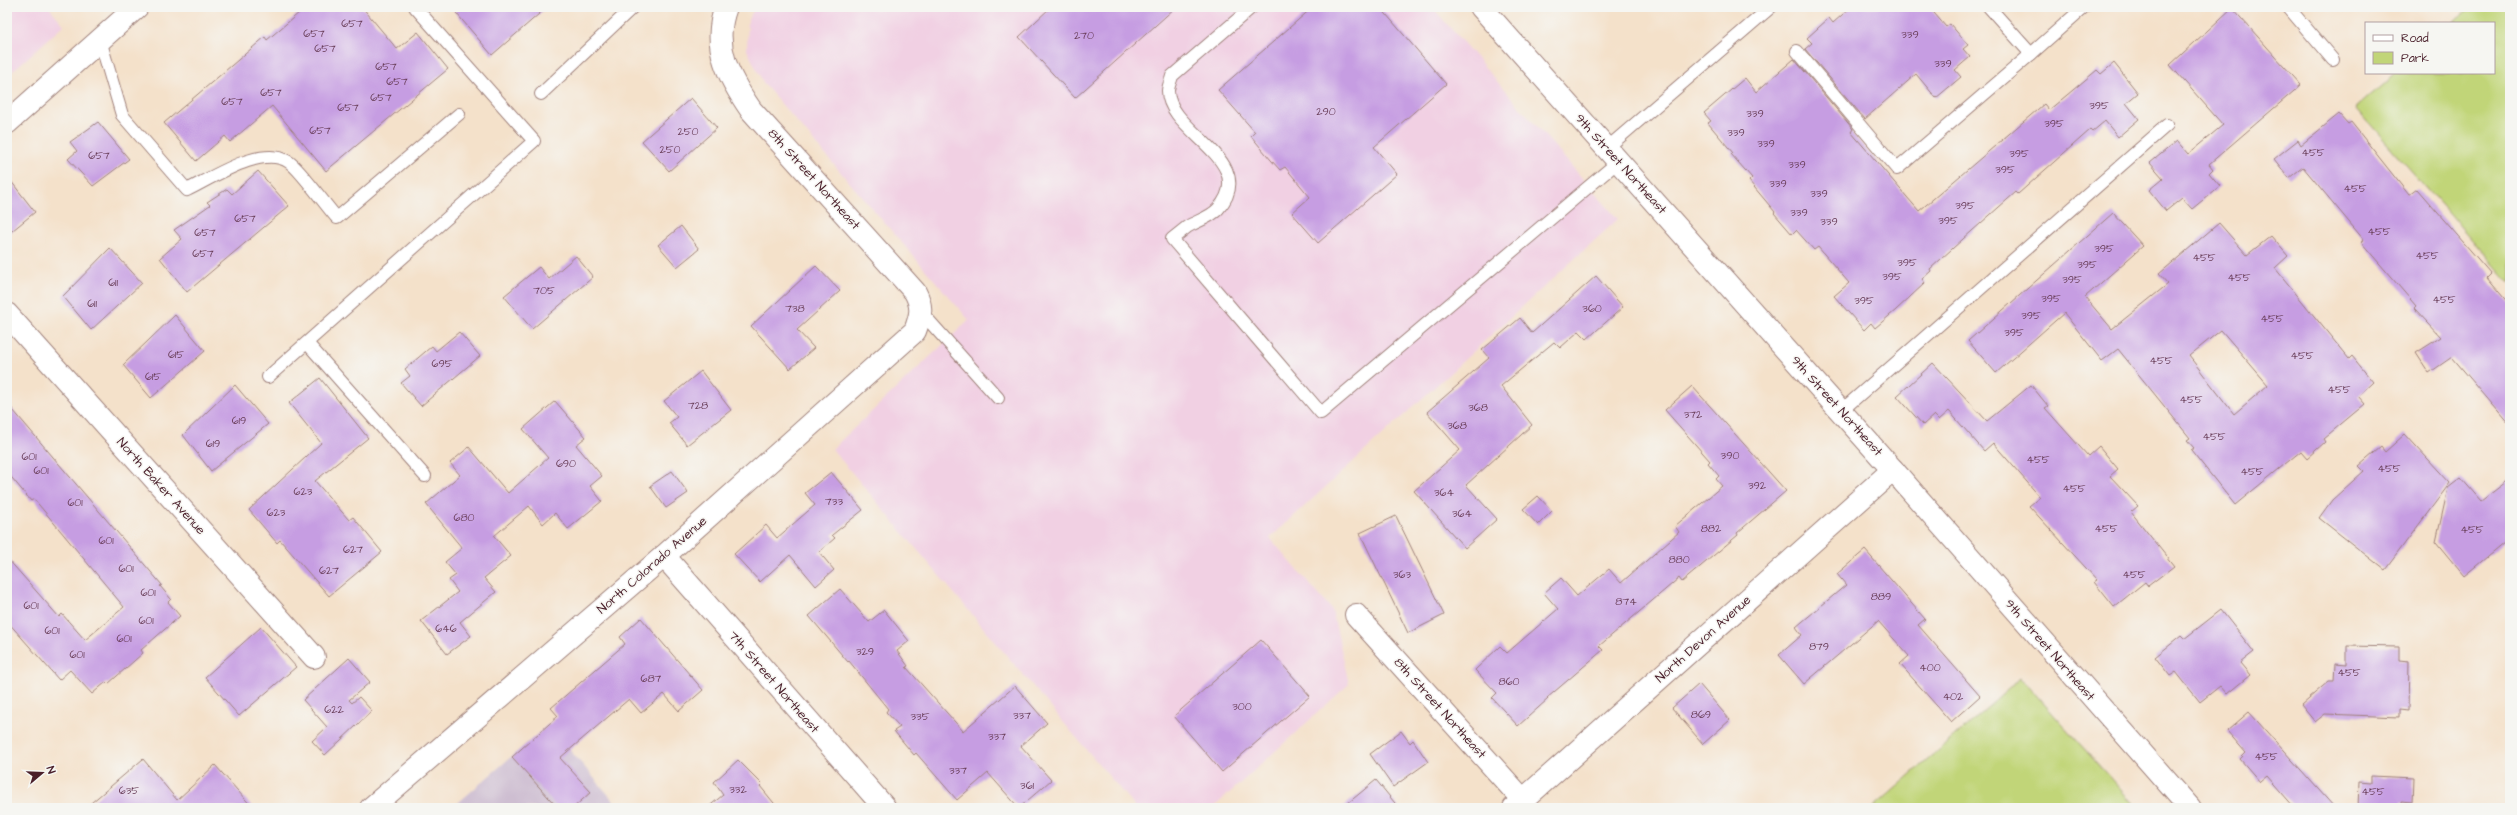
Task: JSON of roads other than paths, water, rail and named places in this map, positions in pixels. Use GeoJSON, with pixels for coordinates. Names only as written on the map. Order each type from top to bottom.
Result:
{"type":"FeatureCollection","features":[{"type":"Feature","properties":{"kind":"street"},"geometry":{"type":"LineString","coordinates":[[7,122],[137,7]]}},
{"type":"Feature","properties":{"kind":"street","name":"8th Street Northeast"},"geometry":{"type":"LineString","coordinates":[[726,7],[721,20],[719,38],[724,63],[734,85],[751,110],[916,292],[921,303],[922,313]]}},
{"type":"Feature","properties":{"kind":"street","name":"9th Street Northeast"},"geometry":{"type":"LineString","coordinates":[[1481,7],[1841,411],[2190,808]]}},
{"type":"Feature","properties":{"kind":"street","name":"North Colorado Avenue"},"geometry":{"type":"LineString","coordinates":[[371,808],[664,556],[899,347],[914,331],[922,313]]}},
{"type":"Feature","properties":{"kind":"street","name":"North Baker Avenue"},"geometry":{"type":"LineString","coordinates":[[7,314],[314,657]]}},
{"type":"Feature","properties":{"kind":"street","name":"North Devon Avenue"},"geometry":{"type":"LineString","coordinates":[[1519,804],[1893,470]]}},
{"type":"Feature","properties":{"kind":"street","name":"7th Street Northeast"},"geometry":{"type":"LineString","coordinates":[[664,556],[885,808]]}},
{"type":"Feature","properties":{"kind":"street","name":"8th Street Northeast"},"geometry":{"type":"LineString","coordinates":[[1356,615],[1519,804]]}},
{"type":"Feature","properties":{"kind":"lane"},"geometry":{"type":"LineString","coordinates":[[268,378],[534,141],[415,7]]}},
{"type":"Feature","properties":{"kind":"lane"},"geometry":{"type":"LineString","coordinates":[[542,94],[633,7]]}},
{"type":"Feature","properties":{"kind":"lane"},"geometry":{"type":"LineString","coordinates":[[1252,7],[1172,76],[1168,91],[1175,112],[1222,161],[1228,176],[1227,193],[1218,209],[1187,227],[1172,239],[1321,413],[1613,155],[1771,7]]}},
{"type":"Feature","properties":{"kind":"lane"},"geometry":{"type":"LineString","coordinates":[[1989,7],[2031,54]]}},
{"type":"Feature","properties":{"kind":"lane"},"geometry":{"type":"LineString","coordinates":[[1797,51],[1897,169],[2084,7]]}},
{"type":"Feature","properties":{"kind":"lane"},"geometry":{"type":"LineString","coordinates":[[2288,7],[2333,60]]}},
{"type":"Feature","properties":{"kind":"lane"},"geometry":{"type":"LineString","coordinates":[[100,40],[122,115],[187,190],[256,157],[272,156],[289,162],[336,218],[459,114]]}},
{"type":"Feature","properties":{"kind":"lane"},"geometry":{"type":"LineString","coordinates":[[1841,411],[2167,125]]}},
{"type":"Feature","properties":{"kind":"lane"},"geometry":{"type":"LineString","coordinates":[[922,313],[998,398]]}},
{"type":"Feature","properties":{"kind":"lane"},"geometry":{"type":"LineString","coordinates":[[307,343],[425,476]]}}]}
